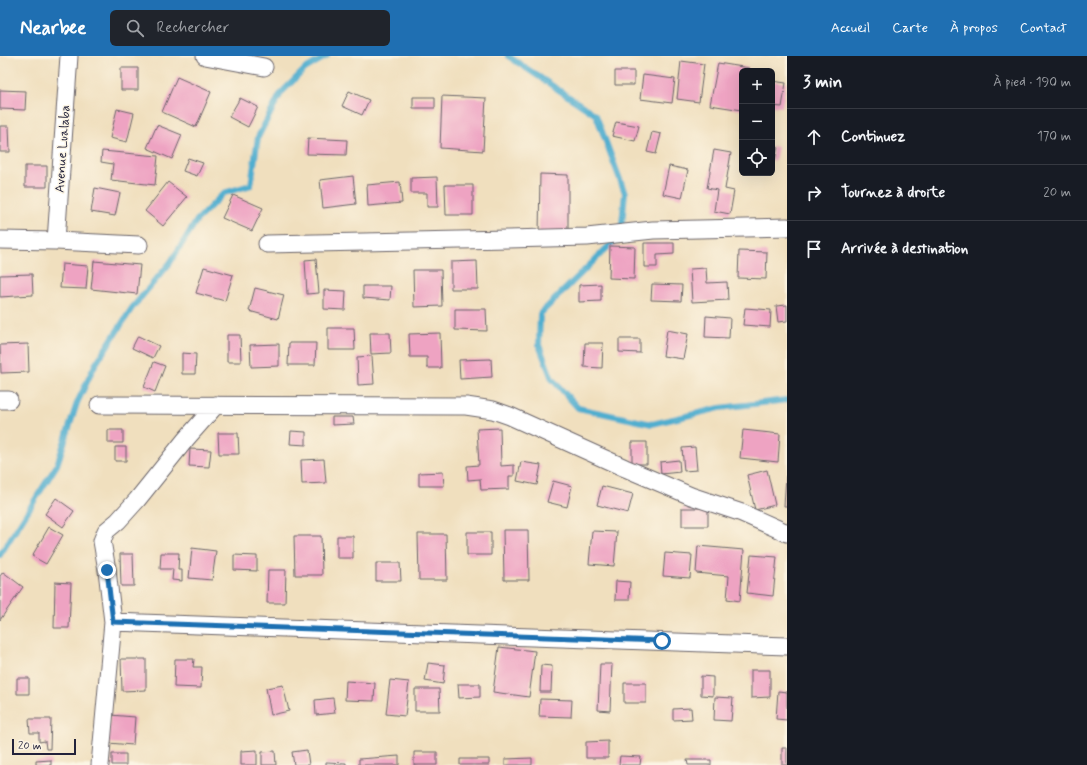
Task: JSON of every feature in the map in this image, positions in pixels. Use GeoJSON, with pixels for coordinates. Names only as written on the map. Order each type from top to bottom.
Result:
{"type":"FeatureCollection","features":[{"type":"Feature","properties":{"kind":"street","name":"Avenue Lualaba"},"geometry":{"type":"LineString","coordinates":[[56,241],[69,56]]}},
{"type":"Feature","properties":{"kind":"street"},"geometry":{"type":"LineString","coordinates":[[205,56],[264,67]]}},
{"type":"Feature","properties":{"kind":"street"},"geometry":{"type":"LineString","coordinates":[[267,244],[587,237],[653,230],[787,227]]}},
{"type":"Feature","properties":{"kind":"street"},"geometry":{"type":"LineString","coordinates":[[0,240],[139,245]]}},
{"type":"Feature","properties":{"kind":"street"},"geometry":{"type":"LineString","coordinates":[[99,405],[466,406],[493,410],[534,426],[624,468],[691,496],[742,513],[787,533]]}},
{"type":"Feature","properties":{"kind":"street"},"geometry":{"type":"LineString","coordinates":[[100,765],[113,622],[102,540],[106,531],[118,521],[216,405]]}},
{"type":"Feature","properties":{"kind":"street"},"geometry":{"type":"LineString","coordinates":[[113,622],[787,646]]}},
{"type":"Feature","properties":{"kind":"building"},"geometry":{"type":"Polygon","coordinates":[[[681,61],[704,64],[699,102],[677,99],[681,61]]]}},
{"type":"Feature","properties":{"kind":"building"},"geometry":{"type":"Polygon","coordinates":[[[718,63],[749,68],[739,68],[739,110],[710,105],[718,63]]]}},
{"type":"Feature","properties":{"kind":"building"},"geometry":{"type":"Polygon","coordinates":[[[121,68],[138,68],[138,90],[121,90],[121,68]]]}},
{"type":"Feature","properties":{"kind":"building"},"geometry":{"type":"Polygon","coordinates":[[[615,71],[634,71],[634,85],[615,85],[615,71]]]}},
{"type":"Feature","properties":{"kind":"building"},"geometry":{"type":"Polygon","coordinates":[[[643,75],[675,79],[672,103],[640,99],[643,75]]]}},
{"type":"Feature","properties":{"kind":"building"},"geometry":{"type":"Polygon","coordinates":[[[177,77],[211,92],[196,127],[162,112],[177,77]]]}},
{"type":"Feature","properties":{"kind":"building"},"geometry":{"type":"Polygon","coordinates":[[[775,81],[786,83],[782,107],[775,106],[775,81]]]}},
{"type":"Feature","properties":{"kind":"building"},"geometry":{"type":"Polygon","coordinates":[[[0,90],[26,91],[25,110],[0,109],[0,90]]]}},
{"type":"Feature","properties":{"kind":"building"},"geometry":{"type":"Polygon","coordinates":[[[349,91],[369,100],[362,115],[342,106],[349,91]]]}},
{"type":"Feature","properties":{"kind":"building"},"geometry":{"type":"Polygon","coordinates":[[[442,96],[486,98],[483,151],[440,148],[442,96]]]}},
{"type":"Feature","properties":{"kind":"building"},"geometry":{"type":"Polygon","coordinates":[[[413,97],[435,97],[435,108],[413,108],[413,97]]]}},
{"type":"Feature","properties":{"kind":"building"},"geometry":{"type":"Polygon","coordinates":[[[240,98],[258,107],[248,127],[229,117],[240,98]]]}},
{"type":"Feature","properties":{"kind":"building"},"geometry":{"type":"Polygon","coordinates":[[[117,109],[134,113],[127,142],[110,138],[117,109]]]}},
{"type":"Feature","properties":{"kind":"building"},"geometry":{"type":"Polygon","coordinates":[[[616,122],[639,126],[635,141],[612,136],[616,122]]]}},
{"type":"Feature","properties":{"kind":"building"},"geometry":{"type":"Polygon","coordinates":[[[157,125],[182,135],[172,159],[147,148],[157,125]]]}},
{"type":"Feature","properties":{"kind":"building"},"geometry":{"type":"Polygon","coordinates":[[[0,126],[9,126],[10,152],[0,152],[0,126]]]}},
{"type":"Feature","properties":{"kind":"building"},"geometry":{"type":"Polygon","coordinates":[[[652,132],[661,134],[656,154],[647,152],[652,132]]]}},
{"type":"Feature","properties":{"kind":"building"},"geometry":{"type":"Polygon","coordinates":[[[308,138],[347,140],[346,155],[307,154],[308,138]]]}},
{"type":"Feature","properties":{"kind":"building"},"geometry":{"type":"Polygon","coordinates":[[[775,146],[778,147],[775,161],[775,146]]]}},
{"type":"Feature","properties":{"kind":"building"},"geometry":{"type":"Polygon","coordinates":[[[714,150],[731,153],[725,189],[734,191],[730,214],[714,211],[717,190],[707,188],[714,150]]]}},
{"type":"Feature","properties":{"kind":"building"},"geometry":{"type":"Polygon","coordinates":[[[102,151],[158,156],[155,185],[111,180],[113,164],[101,162],[102,151]]]}},
{"type":"Feature","properties":{"kind":"building"},"geometry":{"type":"Polygon","coordinates":[[[188,158],[203,163],[197,176],[183,171],[188,158]]]}},
{"type":"Feature","properties":{"kind":"building"},"geometry":{"type":"Polygon","coordinates":[[[25,166],[47,166],[47,187],[25,187],[25,166]]]}},
{"type":"Feature","properties":{"kind":"building"},"geometry":{"type":"Polygon","coordinates":[[[669,166],[688,170],[682,198],[663,194],[669,166]]]}},
{"type":"Feature","properties":{"kind":"building"},"geometry":{"type":"Polygon","coordinates":[[[540,174],[568,175],[568,234],[539,234],[540,174]]]}},
{"type":"Feature","properties":{"kind":"building"},"geometry":{"type":"Polygon","coordinates":[[[353,176],[356,204],[323,208],[320,180],[353,176]]]}},
{"type":"Feature","properties":{"kind":"building"},"geometry":{"type":"Polygon","coordinates":[[[437,177],[438,207],[427,207],[427,193],[411,193],[411,178],[437,177]]]}},
{"type":"Feature","properties":{"kind":"building"},"geometry":{"type":"Polygon","coordinates":[[[168,182],[187,197],[163,226],[145,211],[168,182]]]}},
{"type":"Feature","properties":{"kind":"building"},"geometry":{"type":"Polygon","coordinates":[[[400,182],[402,203],[368,206],[367,185],[400,182]]]}},
{"type":"Feature","properties":{"kind":"building"},"geometry":{"type":"Polygon","coordinates":[[[445,185],[473,185],[473,215],[446,215],[445,185]]]}},
{"type":"Feature","properties":{"kind":"building"},"geometry":{"type":"Polygon","coordinates":[[[95,188],[120,193],[115,216],[91,212],[95,188]]]}},
{"type":"Feature","properties":{"kind":"building"},"geometry":{"type":"Polygon","coordinates":[[[233,195],[263,208],[252,231],[222,218],[233,195]]]}},
{"type":"Feature","properties":{"kind":"building"},"geometry":{"type":"Polygon","coordinates":[[[644,243],[674,243],[674,254],[657,255],[657,267],[644,267],[644,243]]]}},
{"type":"Feature","properties":{"kind":"building"},"geometry":{"type":"Polygon","coordinates":[[[610,246],[635,247],[634,279],[609,278],[610,246]]]}},
{"type":"Feature","properties":{"kind":"building"},"geometry":{"type":"Polygon","coordinates":[[[739,251],[767,252],[766,279],[738,278],[739,251]]]}},
{"type":"Feature","properties":{"kind":"building"},"geometry":{"type":"Polygon","coordinates":[[[316,259],[319,293],[307,294],[305,260],[316,259]]]}},
{"type":"Feature","properties":{"kind":"building"},"geometry":{"type":"Polygon","coordinates":[[[94,261],[140,265],[137,294],[91,289],[94,261]]]}},
{"type":"Feature","properties":{"kind":"building"},"geometry":{"type":"Polygon","coordinates":[[[477,261],[478,289],[451,289],[451,262],[477,261]]]}},
{"type":"Feature","properties":{"kind":"building"},"geometry":{"type":"Polygon","coordinates":[[[62,264],[88,266],[86,289],[60,288],[62,264]]]}},
{"type":"Feature","properties":{"kind":"building"},"geometry":{"type":"Polygon","coordinates":[[[204,267],[233,275],[225,301],[196,293],[204,267]]]}},
{"type":"Feature","properties":{"kind":"building"},"geometry":{"type":"Polygon","coordinates":[[[706,268],[707,283],[727,282],[728,300],[692,302],[690,269],[706,268]]]}},
{"type":"Feature","properties":{"kind":"building"},"geometry":{"type":"Polygon","coordinates":[[[413,270],[441,270],[442,306],[414,307],[413,270]]]}},
{"type":"Feature","properties":{"kind":"building"},"geometry":{"type":"Polygon","coordinates":[[[32,274],[33,295],[0,297],[0,275],[32,274]]]}},
{"type":"Feature","properties":{"kind":"building"},"geometry":{"type":"Polygon","coordinates":[[[601,284],[601,301],[579,302],[579,285],[601,284]]]}},
{"type":"Feature","properties":{"kind":"building"},"geometry":{"type":"Polygon","coordinates":[[[652,284],[682,285],[681,301],[651,300],[652,284]]]}},
{"type":"Feature","properties":{"kind":"building"},"geometry":{"type":"Polygon","coordinates":[[[363,286],[391,286],[390,300],[363,298],[363,286]]]}},
{"type":"Feature","properties":{"kind":"building"},"geometry":{"type":"Polygon","coordinates":[[[255,288],[284,295],[278,319],[249,311],[255,288]]]}},
{"type":"Feature","properties":{"kind":"building"},"geometry":{"type":"Polygon","coordinates":[[[324,290],[346,291],[345,310],[324,309],[324,290]]]}},
{"type":"Feature","properties":{"kind":"building"},"geometry":{"type":"Polygon","coordinates":[[[787,305],[787,321],[778,322],[776,306],[787,305]]]}},
{"type":"Feature","properties":{"kind":"building"},"geometry":{"type":"Polygon","coordinates":[[[745,308],[771,310],[770,327],[743,325],[745,308]]]}},
{"type":"Feature","properties":{"kind":"building"},"geometry":{"type":"Polygon","coordinates":[[[455,309],[486,309],[487,331],[455,330],[455,309]]]}},
{"type":"Feature","properties":{"kind":"building"},"geometry":{"type":"Polygon","coordinates":[[[706,316],[730,318],[729,338],[705,337],[706,316]]]}},
{"type":"Feature","properties":{"kind":"building"},"geometry":{"type":"Polygon","coordinates":[[[328,328],[354,328],[355,350],[328,350],[328,328]]]}},
{"type":"Feature","properties":{"kind":"building"},"geometry":{"type":"Polygon","coordinates":[[[667,330],[688,334],[683,359],[663,356],[667,330]]]}},
{"type":"Feature","properties":{"kind":"building"},"geometry":{"type":"Polygon","coordinates":[[[370,333],[390,333],[391,353],[371,354],[370,333]]]}},
{"type":"Feature","properties":{"kind":"building"},"geometry":{"type":"Polygon","coordinates":[[[440,333],[441,368],[427,368],[427,357],[410,357],[409,334],[440,333]]]}},
{"type":"Feature","properties":{"kind":"building"},"geometry":{"type":"Polygon","coordinates":[[[227,335],[240,335],[241,362],[227,362],[227,335]]]}},
{"type":"Feature","properties":{"kind":"building"},"geometry":{"type":"Polygon","coordinates":[[[138,336],[159,346],[153,358],[132,348],[138,336]]]}},
{"type":"Feature","properties":{"kind":"building"},"geometry":{"type":"Polygon","coordinates":[[[619,339],[640,339],[640,353],[619,352],[619,339]]]}},
{"type":"Feature","properties":{"kind":"building"},"geometry":{"type":"Polygon","coordinates":[[[289,343],[316,343],[315,365],[288,365],[289,343]]]}},
{"type":"Feature","properties":{"kind":"building"},"geometry":{"type":"Polygon","coordinates":[[[585,343],[603,343],[602,368],[584,367],[585,343]]]}},
{"type":"Feature","properties":{"kind":"building"},"geometry":{"type":"Polygon","coordinates":[[[28,344],[29,372],[1,373],[0,345],[28,344]]]}},
{"type":"Feature","properties":{"kind":"building"},"geometry":{"type":"Polygon","coordinates":[[[279,344],[279,366],[251,367],[250,345],[279,344]]]}},
{"type":"Feature","properties":{"kind":"building"},"geometry":{"type":"Polygon","coordinates":[[[182,353],[196,354],[195,374],[182,374],[182,353]]]}},
{"type":"Feature","properties":{"kind":"building"},"geometry":{"type":"Polygon","coordinates":[[[372,356],[374,384],[358,385],[357,357],[372,356]]]}},
{"type":"Feature","properties":{"kind":"building"},"geometry":{"type":"Polygon","coordinates":[[[491,359],[492,377],[460,379],[459,360],[491,359]]]}},
{"type":"Feature","properties":{"kind":"building"},"geometry":{"type":"Polygon","coordinates":[[[154,362],[165,366],[155,392],[144,387],[154,362]]]}},
{"type":"Feature","properties":{"kind":"building"},"geometry":{"type":"Polygon","coordinates":[[[332,417],[353,417],[354,424],[332,425],[332,417]]]}},
{"type":"Feature","properties":{"kind":"building"},"geometry":{"type":"Polygon","coordinates":[[[500,428],[501,466],[514,465],[514,476],[509,476],[509,489],[481,490],[480,479],[468,480],[467,466],[479,465],[477,429],[500,428]]]}},
{"type":"Feature","properties":{"kind":"building"},"geometry":{"type":"Polygon","coordinates":[[[108,430],[123,430],[123,443],[108,443],[108,430]]]}},
{"type":"Feature","properties":{"kind":"building"},"geometry":{"type":"Polygon","coordinates":[[[743,430],[780,434],[778,462],[740,458],[743,430]]]}},
{"type":"Feature","properties":{"kind":"building"},"geometry":{"type":"Polygon","coordinates":[[[291,431],[306,432],[306,445],[290,444],[291,431]]]}},
{"type":"Feature","properties":{"kind":"building"},"geometry":{"type":"Polygon","coordinates":[[[218,433],[238,433],[239,454],[219,454],[218,433]]]}},
{"type":"Feature","properties":{"kind":"building"},"geometry":{"type":"Polygon","coordinates":[[[632,442],[647,442],[647,464],[632,464],[632,442]]]}},
{"type":"Feature","properties":{"kind":"building"},"geometry":{"type":"Polygon","coordinates":[[[115,447],[126,447],[126,461],[115,461],[115,447]]]}},
{"type":"Feature","properties":{"kind":"building"},"geometry":{"type":"Polygon","coordinates":[[[695,447],[697,470],[684,471],[682,448],[695,447]]]}},
{"type":"Feature","properties":{"kind":"building"},"geometry":{"type":"Polygon","coordinates":[[[190,449],[211,450],[209,467],[189,466],[190,449]]]}},
{"type":"Feature","properties":{"kind":"building"},"geometry":{"type":"Polygon","coordinates":[[[324,459],[326,483],[302,484],[301,460],[324,459]]]}},
{"type":"Feature","properties":{"kind":"building"},"geometry":{"type":"Polygon","coordinates":[[[679,460],[680,472],[661,474],[660,462],[679,460]]]}},
{"type":"Feature","properties":{"kind":"building"},"geometry":{"type":"Polygon","coordinates":[[[521,462],[541,465],[537,485],[517,481],[521,462]]]}},
{"type":"Feature","properties":{"kind":"building"},"geometry":{"type":"Polygon","coordinates":[[[767,470],[775,505],[755,510],[747,475],[767,470]]]}},
{"type":"Feature","properties":{"kind":"building"},"geometry":{"type":"Polygon","coordinates":[[[443,472],[444,486],[419,486],[419,473],[443,472]]]}},
{"type":"Feature","properties":{"kind":"building"},"geometry":{"type":"Polygon","coordinates":[[[786,476],[787,506],[784,506],[786,476]]]}},
{"type":"Feature","properties":{"kind":"building"},"geometry":{"type":"Polygon","coordinates":[[[553,481],[572,486],[567,507],[547,502],[553,481]]]}},
{"type":"Feature","properties":{"kind":"building"},"geometry":{"type":"Polygon","coordinates":[[[602,486],[633,494],[628,513],[597,505],[602,486]]]}},
{"type":"Feature","properties":{"kind":"building"},"geometry":{"type":"Polygon","coordinates":[[[56,498],[74,511],[63,527],[45,514],[56,498]]]}},
{"type":"Feature","properties":{"kind":"building"},"geometry":{"type":"Polygon","coordinates":[[[682,508],[708,508],[708,526],[682,526],[682,508]]]}},
{"type":"Feature","properties":{"kind":"building"},"geometry":{"type":"Polygon","coordinates":[[[49,527],[63,535],[46,564],[32,556],[49,527]]]}},
{"type":"Feature","properties":{"kind":"building"},"geometry":{"type":"Polygon","coordinates":[[[503,530],[528,530],[529,580],[504,580],[503,530]]]}},
{"type":"Feature","properties":{"kind":"building"},"geometry":{"type":"Polygon","coordinates":[[[592,531],[617,532],[614,566],[589,564],[592,531]]]}},
{"type":"Feature","properties":{"kind":"building"},"geometry":{"type":"Polygon","coordinates":[[[467,532],[491,532],[491,555],[467,555],[467,532]]]}},
{"type":"Feature","properties":{"kind":"building"},"geometry":{"type":"Polygon","coordinates":[[[418,534],[446,534],[447,580],[419,580],[418,534]]]}},
{"type":"Feature","properties":{"kind":"building"},"geometry":{"type":"Polygon","coordinates":[[[294,536],[321,536],[322,575],[295,575],[294,536]]]}},
{"type":"Feature","properties":{"kind":"building"},"geometry":{"type":"Polygon","coordinates":[[[337,536],[353,536],[353,558],[337,558],[337,536]]]}},
{"type":"Feature","properties":{"kind":"building"},"geometry":{"type":"Polygon","coordinates":[[[698,546],[744,550],[740,601],[727,599],[729,576],[696,573],[698,546]]]}},
{"type":"Feature","properties":{"kind":"building"},"geometry":{"type":"Polygon","coordinates":[[[192,548],[216,551],[212,580],[189,578],[192,548]]]}},
{"type":"Feature","properties":{"kind":"building"},"geometry":{"type":"Polygon","coordinates":[[[161,553],[179,553],[178,570],[182,570],[182,581],[172,580],[173,569],[160,569],[161,553]]]}},
{"type":"Feature","properties":{"kind":"building"},"geometry":{"type":"Polygon","coordinates":[[[665,553],[692,555],[690,578],[663,576],[665,553]]]}},
{"type":"Feature","properties":{"kind":"building"},"geometry":{"type":"Polygon","coordinates":[[[120,554],[133,554],[134,586],[121,586],[120,554]]]}},
{"type":"Feature","properties":{"kind":"building"},"geometry":{"type":"Polygon","coordinates":[[[234,555],[257,556],[257,571],[234,570],[234,555]]]}},
{"type":"Feature","properties":{"kind":"building"},"geometry":{"type":"Polygon","coordinates":[[[751,555],[777,557],[773,596],[747,593],[751,555]]]}},
{"type":"Feature","properties":{"kind":"building"},"geometry":{"type":"Polygon","coordinates":[[[376,563],[400,563],[401,581],[376,581],[376,563]]]}},
{"type":"Feature","properties":{"kind":"building"},"geometry":{"type":"Polygon","coordinates":[[[268,570],[286,570],[285,603],[267,603],[268,570]]]}},
{"type":"Feature","properties":{"kind":"building"},"geometry":{"type":"Polygon","coordinates":[[[3,572],[23,587],[0,620],[0,576],[3,572]]]}},
{"type":"Feature","properties":{"kind":"building"},"geometry":{"type":"Polygon","coordinates":[[[616,581],[630,582],[629,600],[615,600],[616,581]]]}},
{"type":"Feature","properties":{"kind":"building"},"geometry":{"type":"Polygon","coordinates":[[[55,582],[71,583],[69,628],[54,628],[55,582]]]}},
{"type":"Feature","properties":{"kind":"building"},"geometry":{"type":"Polygon","coordinates":[[[499,647],[535,651],[529,697],[493,692],[499,647]]]}},
{"type":"Feature","properties":{"kind":"building"},"geometry":{"type":"Polygon","coordinates":[[[121,659],[146,659],[146,690],[122,691],[121,659]]]}},
{"type":"Feature","properties":{"kind":"building"},"geometry":{"type":"Polygon","coordinates":[[[175,659],[194,659],[193,667],[202,667],[201,688],[174,687],[175,659]]]}},
{"type":"Feature","properties":{"kind":"building"},"geometry":{"type":"Polygon","coordinates":[[[428,663],[445,665],[443,684],[425,681],[428,663]]]}},
{"type":"Feature","properties":{"kind":"building"},"geometry":{"type":"Polygon","coordinates":[[[600,664],[612,664],[610,711],[598,710],[600,664]]]}},
{"type":"Feature","properties":{"kind":"building"},"geometry":{"type":"Polygon","coordinates":[[[541,665],[552,666],[551,692],[540,692],[541,665]]]}},
{"type":"Feature","properties":{"kind":"building"},"geometry":{"type":"Polygon","coordinates":[[[751,670],[770,670],[770,697],[751,698],[751,670]]]}},
{"type":"Feature","properties":{"kind":"building"},"geometry":{"type":"Polygon","coordinates":[[[701,676],[713,677],[713,696],[701,695],[701,676]]]}},
{"type":"Feature","properties":{"kind":"building"},"geometry":{"type":"Polygon","coordinates":[[[17,678],[29,678],[29,694],[17,694],[17,678]]]}},
{"type":"Feature","properties":{"kind":"building"},"geometry":{"type":"Polygon","coordinates":[[[390,680],[409,682],[405,716],[386,714],[390,680]]]}},
{"type":"Feature","properties":{"kind":"building"},"geometry":{"type":"Polygon","coordinates":[[[346,681],[375,683],[374,701],[345,700],[346,681]]]}},
{"type":"Feature","properties":{"kind":"building"},"geometry":{"type":"Polygon","coordinates":[[[624,683],[646,683],[646,703],[624,703],[624,683]]]}},
{"type":"Feature","properties":{"kind":"building"},"geometry":{"type":"Polygon","coordinates":[[[458,684],[480,684],[480,697],[459,698],[458,684]]]}},
{"type":"Feature","properties":{"kind":"building"},"geometry":{"type":"Polygon","coordinates":[[[283,685],[289,711],[271,715],[266,688],[283,685]]]}},
{"type":"Feature","properties":{"kind":"building"},"geometry":{"type":"Polygon","coordinates":[[[415,689],[439,689],[440,711],[415,711],[415,689]]]}},
{"type":"Feature","properties":{"kind":"building"},"geometry":{"type":"Polygon","coordinates":[[[778,691],[787,692],[787,720],[776,719],[778,691]]]}},
{"type":"Feature","properties":{"kind":"building"},"geometry":{"type":"Polygon","coordinates":[[[715,697],[733,698],[731,721],[714,720],[715,697]]]}},
{"type":"Feature","properties":{"kind":"building"},"geometry":{"type":"Polygon","coordinates":[[[333,698],[335,713],[316,715],[315,700],[333,698]]]}},
{"type":"Feature","properties":{"kind":"building"},"geometry":{"type":"Polygon","coordinates":[[[540,699],[572,700],[571,717],[539,716],[540,699]]]}},
{"type":"Feature","properties":{"kind":"building"},"geometry":{"type":"Polygon","coordinates":[[[691,708],[692,719],[673,720],[673,709],[691,708]]]}},
{"type":"Feature","properties":{"kind":"building"},"geometry":{"type":"Polygon","coordinates":[[[110,715],[135,717],[133,745],[108,743],[110,715]]]}},
{"type":"Feature","properties":{"kind":"building"},"geometry":{"type":"Polygon","coordinates":[[[29,719],[51,719],[50,749],[46,749],[45,741],[39,742],[39,733],[30,733],[29,719]]]}},
{"type":"Feature","properties":{"kind":"building"},"geometry":{"type":"Polygon","coordinates":[[[608,741],[608,758],[586,758],[586,742],[608,741]]]}},
{"type":"Feature","properties":{"kind":"building"},"geometry":{"type":"Polygon","coordinates":[[[782,748],[787,748],[787,765],[782,765],[782,748]]]}},
{"type":"Feature","properties":{"kind":"building"},"geometry":{"type":"Polygon","coordinates":[[[257,750],[257,765],[241,765],[241,751],[257,750]]]}},
{"type":"Feature","properties":{"kind":"building"},"geometry":{"type":"Polygon","coordinates":[[[307,750],[309,765],[294,765],[292,752],[307,750]]]}},
{"type":"Feature","properties":{"kind":"building"},"geometry":{"type":"Polygon","coordinates":[[[275,751],[276,765],[262,765],[262,752],[275,751]]]}},
{"type":"Feature","properties":{"kind":"building"},"geometry":{"type":"Polygon","coordinates":[[[414,752],[437,752],[437,765],[414,765],[414,752]]]}},
{"type":"Feature","properties":{"kind":"building"},"geometry":{"type":"Polygon","coordinates":[[[112,754],[126,754],[126,765],[112,765],[112,754]]]}},
{"type":"Feature","properties":{"kind":"building"},"geometry":{"type":"Polygon","coordinates":[[[399,756],[399,765],[359,765],[359,759],[399,756]]]}},
{"type":"Feature","properties":{"kind":"building"},"geometry":{"type":"Polygon","coordinates":[[[620,756],[641,757],[640,765],[619,765],[620,756]]]}},
{"type":"Feature","properties":{"kind":"building"},"geometry":{"type":"Polygon","coordinates":[[[532,758],[532,765],[505,765],[505,759],[532,758]]]}},
{"type":"Feature","properties":{"kind":"building"},"geometry":{"type":"Polygon","coordinates":[[[460,759],[489,759],[489,765],[460,765],[460,759]]]}},
{"type":"Feature","properties":{"kind":"building"},"geometry":{"type":"Polygon","coordinates":[[[51,760],[51,765],[36,765],[36,761],[51,760]]]}},
{"type":"Feature","properties":{"kind":"building"},"geometry":{"type":"Polygon","coordinates":[[[687,760],[711,760],[711,765],[688,765],[687,760]]]}},
{"type":"Feature","properties":{"kind":"building"},"geometry":{"type":"Polygon","coordinates":[[[326,762],[346,763],[346,765],[326,765],[326,762]]]}},
{"type":"Feature","properties":{"kind":"waterway"},"geometry":{"type":"LineString","coordinates":[[0,555],[57,465],[77,403],[95,365],[132,308],[170,263],[197,220],[224,193],[251,185],[258,137],[281,93],[305,69],[327,56]]}},
{"type":"Feature","properties":{"kind":"waterway"},"geometry":{"type":"LineString","coordinates":[[508,56],[596,115],[625,193],[621,234],[540,314],[539,345],[552,379],[578,408],[652,424],[720,408],[787,400]]}},
{"type":"Feature","properties":{"kind":"route"},"geometry":{"type":"LineString","coordinates":[[107,570],[113,622],[662,641]]}}]}
